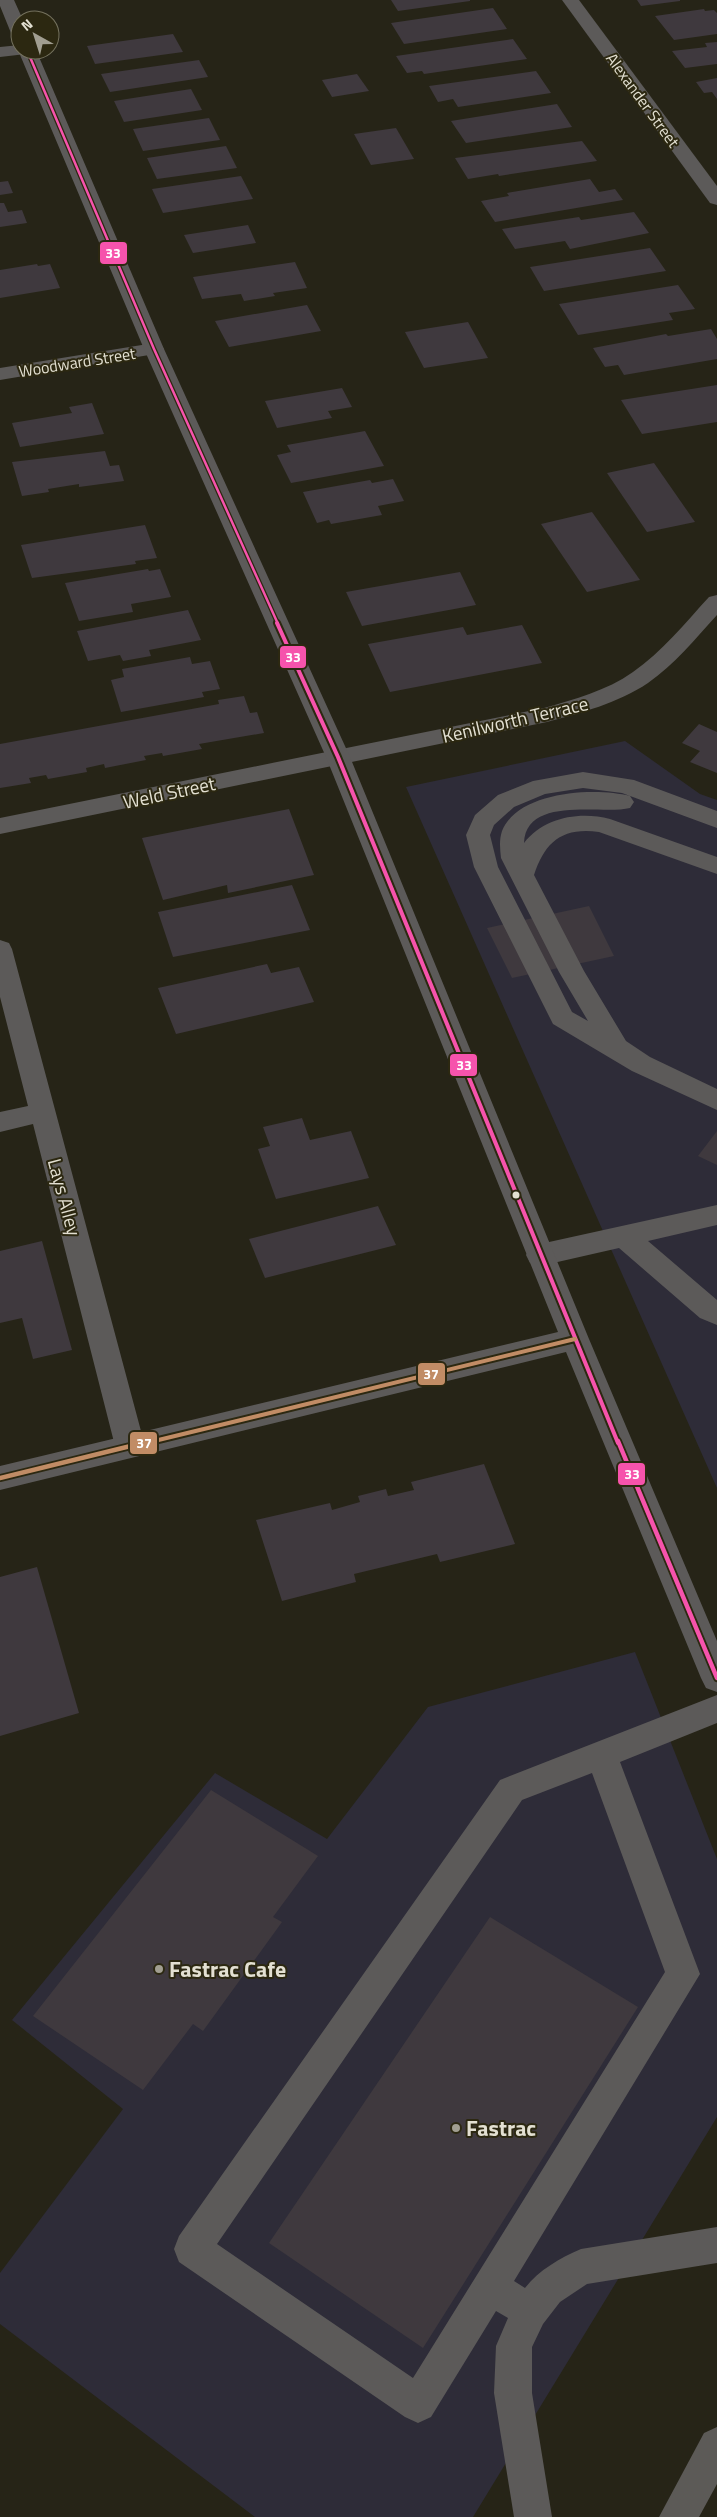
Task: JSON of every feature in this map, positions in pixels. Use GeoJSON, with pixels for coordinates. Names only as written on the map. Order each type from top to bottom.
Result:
{"type":"FeatureCollection","features":[{"type":"Feature","properties":{"kind":"main road"},"geometry":{"type":"LineString","coordinates":[[678,2517],[717,2446]]}},
{"type":"Feature","properties":{"kind":"street","name":"Alexander Street"},"geometry":{"type":"LineString","coordinates":[[570,0],[717,199]]}},
{"type":"Feature","properties":{"kind":"street"},"geometry":{"type":"LineString","coordinates":[[31,60],[154,349],[338,757],[540,1255],[717,1678]]}},
{"type":"Feature","properties":{"kind":"street","name":"Woodward Street"},"geometry":{"type":"LineString","coordinates":[[0,374],[154,349]]}},
{"type":"Feature","properties":{"kind":"street","name":"Kenilworth Terrace"},"geometry":{"type":"LineString","coordinates":[[338,757],[548,715],[615,692],[651,669],[717,602]]}},
{"type":"Feature","properties":{"kind":"street","name":"Weld Street"},"geometry":{"type":"LineString","coordinates":[[0,826],[338,757]]}},
{"type":"Feature","properties":{"kind":"street"},"geometry":{"type":"LineString","coordinates":[[717,820],[626,786],[583,780],[563,782],[525,792],[506,801],[483,821],[478,835],[486,867],[562,1018],[642,1064],[717,1100]]}},
{"type":"Feature","properties":{"kind":"street"},"geometry":{"type":"LineString","coordinates":[[617,1048],[572,972],[513,858],[511,841],[515,828],[529,816],[561,803],[592,799],[631,803],[717,836]]}},
{"type":"Feature","properties":{"kind":"street"},"geometry":{"type":"LineString","coordinates":[[522,874],[529,853],[538,842],[561,828],[583,822],[602,825],[717,866]]}},
{"type":"Feature","properties":{"kind":"street","name":"Lays Alley"},"geometry":{"type":"LineString","coordinates":[[0,949],[130,1446]]}},
{"type":"Feature","properties":{"kind":"street"},"geometry":{"type":"LineString","coordinates":[[0,1122],[43,1112]]}},
{"type":"Feature","properties":{"kind":"street"},"geometry":{"type":"LineString","coordinates":[[540,1255],[717,1215]]}},
{"type":"Feature","properties":{"kind":"street"},"geometry":{"type":"LineString","coordinates":[[624,1236],[717,1314]]}},
{"type":"Feature","properties":{"kind":"street"},"geometry":{"type":"LineString","coordinates":[[0,1478],[575,1339]]}},
{"type":"Feature","properties":{"kind":"street"},"geometry":{"type":"LineString","coordinates":[[601,1754],[683,1974],[418,2404],[192,2249],[511,1790],[601,1754],[717,1709]]}},
{"type":"Feature","properties":{"kind":"street"},"geometry":{"type":"LineString","coordinates":[[533,2517],[512,2393],[514,2346],[530,2311],[547,2289],[582,2266],[717,2245]]}},
{"type":"Feature","properties":{"kind":"street"},"geometry":{"type":"LineString","coordinates":[[490,2287],[530,2311]]}},
{"type":"Feature","properties":{"kind":"shaded area"},"geometry":{"type":"Polygon","coordinates":[[[625,741],[700,794],[717,800],[717,1488],[406,787],[625,741]]]}},
{"type":"Feature","properties":{"kind":"shaded area"},"geometry":{"type":"Polygon","coordinates":[[[635,1652],[717,1859],[717,2117],[473,2517],[255,2517],[0,2324],[0,2273],[123,2109],[12,2020],[215,1773],[327,1839],[428,1707],[635,1652]]]}},
{"type":"Feature","properties":{"kind":"building"},"geometry":{"type":"Polygon","coordinates":[[[391,0],[470,0],[470,1],[398,11],[391,0]]]}},
{"type":"Feature","properties":{"kind":"building"},"geometry":{"type":"Polygon","coordinates":[[[637,0],[680,0],[680,1],[641,6],[637,0]]]}},
{"type":"Feature","properties":{"kind":"building"},"geometry":{"type":"Polygon","coordinates":[[[493,8],[507,29],[404,44],[391,23],[493,8]]]}},
{"type":"Feature","properties":{"kind":"building"},"geometry":{"type":"Polygon","coordinates":[[[704,9],[705,11],[714,10],[717,13],[717,34],[674,40],[655,16],[704,9]]]}},
{"type":"Feature","properties":{"kind":"building"},"geometry":{"type":"Polygon","coordinates":[[[173,34],[183,52],[95,64],[87,46],[173,34]]]}},
{"type":"Feature","properties":{"kind":"building"},"geometry":{"type":"Polygon","coordinates":[[[513,39],[527,59],[424,74],[422,71],[407,73],[396,56],[513,39]]]}},
{"type":"Feature","properties":{"kind":"building"},"geometry":{"type":"Polygon","coordinates":[[[717,42],[717,64],[685,68],[672,51],[707,47],[705,43],[717,42]]]}},
{"type":"Feature","properties":{"kind":"building"},"geometry":{"type":"Polygon","coordinates":[[[199,60],[208,77],[110,92],[101,74],[199,60]]]}},
{"type":"Feature","properties":{"kind":"building"},"geometry":{"type":"Polygon","coordinates":[[[536,71],[551,93],[458,107],[453,99],[438,102],[429,86],[536,71]]]}},
{"type":"Feature","properties":{"kind":"building"},"geometry":{"type":"Polygon","coordinates":[[[357,74],[369,91],[332,97],[322,80],[357,74]]]}},
{"type":"Feature","properties":{"kind":"building"},"geometry":{"type":"Polygon","coordinates":[[[717,78],[717,99],[712,92],[704,93],[696,82],[717,78]]]}},
{"type":"Feature","properties":{"kind":"building"},"geometry":{"type":"Polygon","coordinates":[[[191,89],[202,110],[124,122],[114,101],[191,89]]]}},
{"type":"Feature","properties":{"kind":"building"},"geometry":{"type":"Polygon","coordinates":[[[557,104],[572,127],[466,143],[451,121],[557,104]]]}},
{"type":"Feature","properties":{"kind":"building"},"geometry":{"type":"Polygon","coordinates":[[[209,118],[220,140],[143,151],[133,129],[209,118]]]}},
{"type":"Feature","properties":{"kind":"building"},"geometry":{"type":"Polygon","coordinates":[[[396,128],[414,159],[371,165],[354,134],[396,128]]]}},
{"type":"Feature","properties":{"kind":"building"},"geometry":{"type":"Polygon","coordinates":[[[582,141],[597,161],[468,179],[455,158],[582,141]]]}},
{"type":"Feature","properties":{"kind":"building"},"geometry":{"type":"Polygon","coordinates":[[[226,146],[237,168],[157,179],[147,158],[226,146]]]}},
{"type":"Feature","properties":{"kind":"building"},"geometry":{"type":"Polygon","coordinates":[[[241,176],[253,199],[163,213],[152,189],[241,176]]]}},
{"type":"Feature","properties":{"kind":"building"},"geometry":{"type":"Polygon","coordinates":[[[590,179],[599,192],[615,189],[623,200],[495,222],[481,201],[509,196],[507,193],[590,179]]]}},
{"type":"Feature","properties":{"kind":"building"},"geometry":{"type":"Polygon","coordinates":[[[8,181],[13,193],[0,195],[0,182],[8,181]]]}},
{"type":"Feature","properties":{"kind":"building"},"geometry":{"type":"Polygon","coordinates":[[[0,203],[4,203],[8,212],[22,210],[27,223],[0,227],[0,203]]]}},
{"type":"Feature","properties":{"kind":"building"},"geometry":{"type":"Polygon","coordinates":[[[634,212],[649,233],[570,249],[565,241],[515,249],[502,229],[579,217],[581,220],[634,212]]]}},
{"type":"Feature","properties":{"kind":"building"},"geometry":{"type":"Polygon","coordinates":[[[248,225],[256,243],[193,253],[184,235],[248,225]]]}},
{"type":"Feature","properties":{"kind":"building"},"geometry":{"type":"Polygon","coordinates":[[[650,248],[666,271],[544,291],[530,267],[650,248]]]}},
{"type":"Feature","properties":{"kind":"building"},"geometry":{"type":"Polygon","coordinates":[[[295,262],[307,288],[273,293],[275,296],[244,301],[241,294],[202,299],[193,277],[295,262]]]}},
{"type":"Feature","properties":{"kind":"building"},"geometry":{"type":"Polygon","coordinates":[[[37,264],[38,266],[50,264],[60,288],[0,298],[0,270],[37,264]]]}},
{"type":"Feature","properties":{"kind":"building"},"geometry":{"type":"Polygon","coordinates":[[[678,285],[695,309],[669,313],[673,320],[578,335],[559,304],[678,285]]]}},
{"type":"Feature","properties":{"kind":"building"},"geometry":{"type":"Polygon","coordinates":[[[307,305],[321,331],[229,347],[215,321],[307,305]]]}},
{"type":"Feature","properties":{"kind":"building"},"geometry":{"type":"Polygon","coordinates":[[[468,322],[488,358],[424,368],[405,332],[468,322]]]}},
{"type":"Feature","properties":{"kind":"building"},"geometry":{"type":"Polygon","coordinates":[[[711,329],[717,339],[717,359],[624,375],[618,365],[605,367],[593,348],[666,334],[668,336],[711,329]]]}},
{"type":"Feature","properties":{"kind":"building"},"geometry":{"type":"Polygon","coordinates":[[[717,385],[717,422],[642,434],[621,400],[717,385]]]}},
{"type":"Feature","properties":{"kind":"building"},"geometry":{"type":"Polygon","coordinates":[[[342,388],[352,407],[328,411],[332,418],[277,428],[265,401],[342,388]]]}},
{"type":"Feature","properties":{"kind":"building"},"geometry":{"type":"Polygon","coordinates":[[[92,403],[104,434],[20,447],[12,423],[72,413],[69,407],[92,403]]]}},
{"type":"Feature","properties":{"kind":"building"},"geometry":{"type":"Polygon","coordinates":[[[365,431],[384,466],[291,483],[277,455],[291,452],[287,445],[365,431]]]}},
{"type":"Feature","properties":{"kind":"building"},"geometry":{"type":"Polygon","coordinates":[[[105,451],[110,466],[119,465],[124,481],[79,487],[79,484],[48,489],[49,492],[22,496],[12,462],[105,451]]]}},
{"type":"Feature","properties":{"kind":"building"},"geometry":{"type":"Polygon","coordinates":[[[654,463],[695,522],[647,532],[607,473],[654,463]]]}},
{"type":"Feature","properties":{"kind":"building"},"geometry":{"type":"Polygon","coordinates":[[[393,479],[404,501],[378,506],[382,515],[331,524],[329,520],[317,523],[303,492],[370,480],[372,483],[393,479]]]}},
{"type":"Feature","properties":{"kind":"building"},"geometry":{"type":"Polygon","coordinates":[[[592,512],[640,580],[587,592],[541,524],[592,512]]]}},
{"type":"Feature","properties":{"kind":"building"},"geometry":{"type":"Polygon","coordinates":[[[145,525],[157,558],[135,561],[136,564],[32,578],[21,545],[145,525]]]}},
{"type":"Feature","properties":{"kind":"building"},"geometry":{"type":"Polygon","coordinates":[[[148,569],[149,571],[160,569],[171,597],[131,604],[133,612],[79,621],[65,583],[148,569]]]}},
{"type":"Feature","properties":{"kind":"building"},"geometry":{"type":"Polygon","coordinates":[[[460,572],[476,605],[362,626],[346,592],[460,572]]]}},
{"type":"Feature","properties":{"kind":"building"},"geometry":{"type":"Polygon","coordinates":[[[188,610],[201,640],[149,650],[151,656],[123,661],[120,655],[88,661],[77,631],[188,610]]]}},
{"type":"Feature","properties":{"kind":"building"},"geometry":{"type":"Polygon","coordinates":[[[522,625],[542,663],[390,692],[368,644],[463,627],[467,635],[522,625]]]}},
{"type":"Feature","properties":{"kind":"building"},"geometry":{"type":"Polygon","coordinates":[[[190,657],[192,664],[210,661],[220,689],[202,692],[204,697],[121,712],[111,680],[124,677],[122,669],[190,657]]]}},
{"type":"Feature","properties":{"kind":"building"},"geometry":{"type":"Polygon","coordinates":[[[244,696],[250,713],[257,712],[264,733],[199,744],[202,749],[163,756],[162,753],[144,756],[146,760],[105,768],[104,764],[86,768],[87,772],[48,779],[46,775],[29,778],[31,783],[0,788],[0,744],[219,704],[218,700],[244,696]]]}},
{"type":"Feature","properties":{"kind":"building"},"geometry":{"type":"Polygon","coordinates":[[[699,724],[717,732],[717,773],[690,762],[700,751],[682,743],[699,724]]]}},
{"type":"Feature","properties":{"kind":"building"},"geometry":{"type":"Polygon","coordinates":[[[289,809],[314,875],[228,893],[227,885],[163,900],[142,838],[289,809]]]}},
{"type":"Feature","properties":{"kind":"building"},"geometry":{"type":"Polygon","coordinates":[[[292,885],[310,930],[173,957],[158,912],[292,885]]]}},
{"type":"Feature","properties":{"kind":"building"},"geometry":{"type":"Polygon","coordinates":[[[589,906],[614,956],[512,978],[487,928],[589,906]]]}},
{"type":"Feature","properties":{"kind":"building"},"geometry":{"type":"Polygon","coordinates":[[[267,964],[271,973],[299,967],[314,1002],[176,1034],[158,988],[267,964]]]}},
{"type":"Feature","properties":{"kind":"building"},"geometry":{"type":"Polygon","coordinates":[[[302,1118],[310,1140],[351,1131],[369,1178],[276,1199],[258,1149],[270,1146],[263,1127],[302,1118]]]}},
{"type":"Feature","properties":{"kind":"building"},"geometry":{"type":"Polygon","coordinates":[[[717,1131],[717,1165],[698,1156],[717,1131]]]}},
{"type":"Feature","properties":{"kind":"building"},"geometry":{"type":"Polygon","coordinates":[[[378,1206],[396,1245],[265,1278],[249,1239],[378,1206]]]}},
{"type":"Feature","properties":{"kind":"building"},"geometry":{"type":"Polygon","coordinates":[[[42,1241],[72,1350],[33,1359],[22,1318],[0,1323],[0,1251],[42,1241]]]}},
{"type":"Feature","properties":{"kind":"building"},"geometry":{"type":"Polygon","coordinates":[[[484,1464],[515,1544],[440,1562],[437,1554],[354,1574],[356,1582],[282,1601],[256,1520],[330,1503],[332,1510],[360,1502],[358,1496],[386,1489],[388,1496],[414,1490],[411,1482],[484,1464]]]}},
{"type":"Feature","properties":{"kind":"building"},"geometry":{"type":"Polygon","coordinates":[[[37,1567],[79,1713],[0,1736],[0,1577],[37,1567]]]}},
{"type":"Feature","properties":{"kind":"building","name":"Fastrac Cafe"},"geometry":{"type":"Polygon","coordinates":[[[211,1790],[318,1856],[273,1917],[282,1922],[203,2031],[193,2024],[143,2090],[33,2016],[211,1790]]]}},
{"type":"Feature","properties":{"kind":"building"},"geometry":{"type":"Polygon","coordinates":[[[490,1917],[638,2007],[423,2348],[269,2243],[490,1917]]]}},
{"type":"Feature","properties":{"kind":"transit line","name":"33"},"geometry":{"type":"LineString","coordinates":[[31,60],[154,349],[338,757],[575,1339],[717,1678]]}},
{"type":"Feature","properties":{"kind":"transit line","name":"37"},"geometry":{"type":"LineString","coordinates":[[0,1478],[575,1339]]}},
{"type":"Feature","properties":{"kind":"place","name":"Fastrac Cafe"},"geometry":{"type":"Point","coordinates":[159,1969]}},
{"type":"Feature","properties":{"kind":"place","name":"Fastrac"},"geometry":{"type":"Point","coordinates":[456,2128]}}]}
